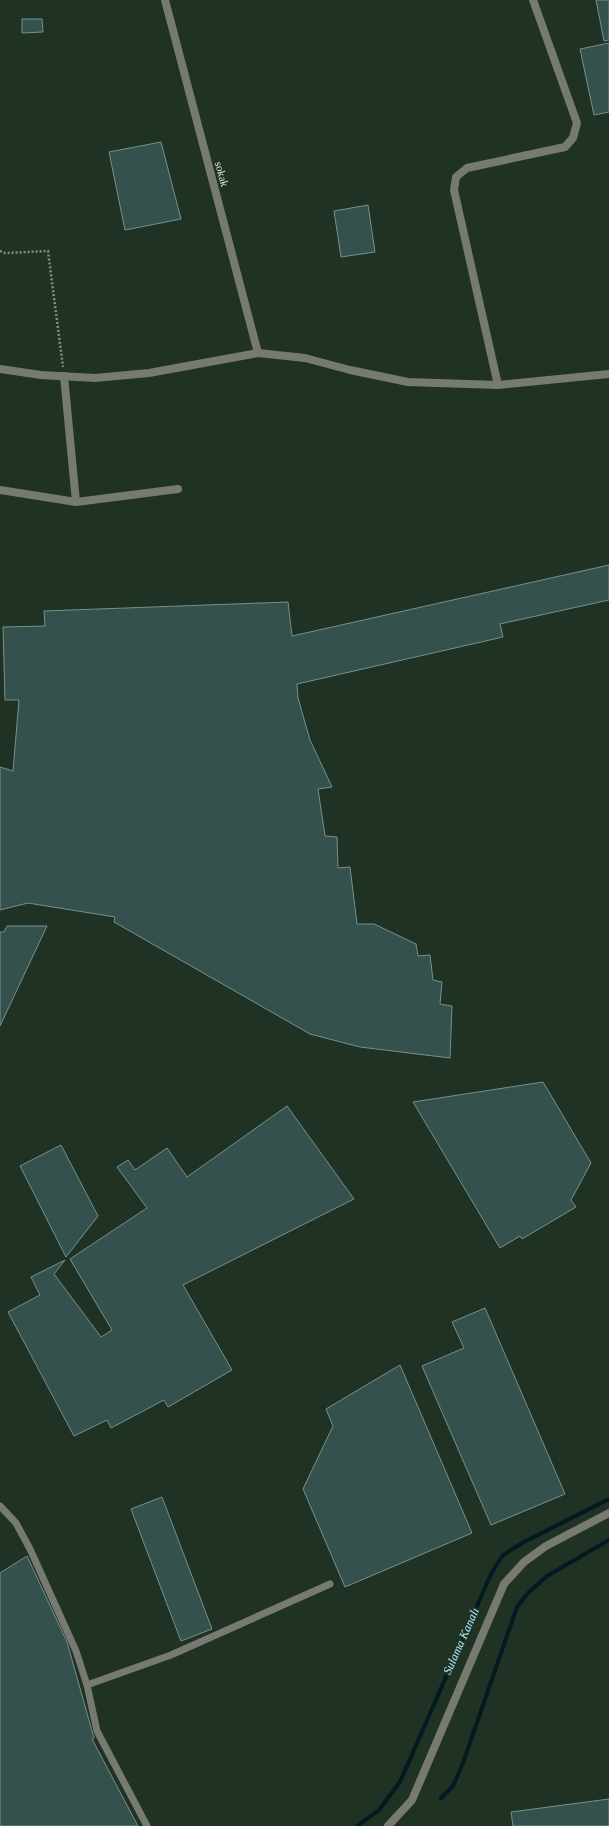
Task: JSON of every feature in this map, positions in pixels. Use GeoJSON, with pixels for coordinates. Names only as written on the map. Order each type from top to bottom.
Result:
{"type":"FeatureCollection","features":[{"type":"Feature","properties":{"kind":"street","name":"sokak"},"geometry":{"type":"LineString","coordinates":[[165,0],[258,353]]}},
{"type":"Feature","properties":{"kind":"street"},"geometry":{"type":"LineString","coordinates":[[498,384],[454,190],[456,177],[467,168],[565,147],[573,138],[577,123],[533,0]]}},
{"type":"Feature","properties":{"kind":"street"},"geometry":{"type":"LineString","coordinates":[[0,369],[41,375],[95,378],[149,373],[258,353],[305,358],[350,370],[408,382],[498,384],[609,374]]}},
{"type":"Feature","properties":{"kind":"street"},"geometry":{"type":"LineString","coordinates":[[64,376],[76,502]]}},
{"type":"Feature","properties":{"kind":"street"},"geometry":{"type":"LineString","coordinates":[[0,490],[76,502],[178,489]]}},
{"type":"Feature","properties":{"kind":"street"},"geometry":{"type":"LineString","coordinates":[[388,1826],[412,1800],[504,1584],[524,1562],[540,1550],[609,1513]]}},
{"type":"Feature","properties":{"kind":"lane"},"geometry":{"type":"LineString","coordinates":[[0,1506],[16,1523],[30,1549],[76,1651],[87,1685],[97,1732],[148,1826]]}},
{"type":"Feature","properties":{"kind":"lane"},"geometry":{"type":"LineString","coordinates":[[87,1685],[171,1655],[330,1584]]}},
{"type":"Feature","properties":{"kind":"path"},"geometry":{"type":"LineString","coordinates":[[0,251],[5,253],[48,251],[64,376]]}},
{"type":"Feature","properties":{"kind":"building"},"geometry":{"type":"Polygon","coordinates":[[[596,0],[609,0],[609,40],[604,41],[596,0]]]}},
{"type":"Feature","properties":{"kind":"building"},"geometry":{"type":"Polygon","coordinates":[[[22,19],[42,19],[43,32],[22,33],[22,19]]]}},
{"type":"Feature","properties":{"kind":"building"},"geometry":{"type":"Polygon","coordinates":[[[609,43],[609,112],[594,115],[580,49],[609,43]]]}},
{"type":"Feature","properties":{"kind":"building"},"geometry":{"type":"Polygon","coordinates":[[[161,142],[181,219],[125,230],[109,152],[161,142]]]}},
{"type":"Feature","properties":{"kind":"building"},"geometry":{"type":"Polygon","coordinates":[[[368,205],[375,252],[341,257],[334,211],[368,205]]]}},
{"type":"Feature","properties":{"kind":"building"},"geometry":{"type":"Polygon","coordinates":[[[609,565],[609,600],[500,624],[503,637],[297,684],[298,698],[310,740],[332,787],[318,789],[325,836],[337,837],[338,868],[350,867],[357,924],[374,924],[416,944],[418,956],[430,955],[433,980],[442,982],[440,1004],[452,1006],[450,1058],[360,1047],[310,1034],[114,922],[115,917],[28,903],[0,910],[0,767],[13,771],[19,700],[5,700],[3,627],[45,626],[44,611],[288,602],[292,636],[609,565]]]}},
{"type":"Feature","properties":{"kind":"building"},"geometry":{"type":"Polygon","coordinates":[[[7,926],[47,926],[0,1026],[0,932],[4,932],[7,926]]]}},
{"type":"Feature","properties":{"kind":"building"},"geometry":{"type":"Polygon","coordinates":[[[543,1082],[591,1163],[571,1200],[576,1207],[522,1239],[520,1236],[500,1248],[413,1102],[543,1082]]]}},
{"type":"Feature","properties":{"kind":"building"},"geometry":{"type":"Polygon","coordinates":[[[287,1106],[354,1199],[183,1285],[232,1370],[168,1407],[164,1400],[111,1428],[107,1420],[74,1436],[8,1312],[40,1295],[31,1277],[65,1260],[54,1274],[101,1337],[112,1330],[70,1259],[147,1208],[117,1167],[128,1160],[135,1170],[167,1148],[187,1177],[287,1106]]]}},
{"type":"Feature","properties":{"kind":"building"},"geometry":{"type":"Polygon","coordinates":[[[61,1145],[98,1216],[66,1257],[20,1166],[61,1145]]]}},
{"type":"Feature","properties":{"kind":"building"},"geometry":{"type":"Polygon","coordinates":[[[485,1308],[565,1494],[491,1525],[422,1366],[464,1348],[452,1322],[485,1308]]]}},
{"type":"Feature","properties":{"kind":"building"},"geometry":{"type":"Polygon","coordinates":[[[400,1365],[472,1533],[345,1587],[303,1489],[333,1426],[326,1409],[400,1365]]]}},
{"type":"Feature","properties":{"kind":"building"},"geometry":{"type":"Polygon","coordinates":[[[162,1497],[212,1629],[181,1641],[131,1509],[162,1497]]]}},
{"type":"Feature","properties":{"kind":"building"},"geometry":{"type":"Polygon","coordinates":[[[27,1556],[67,1642],[94,1738],[92,1739],[138,1826],[0,1826],[0,1573],[27,1556]]]}},
{"type":"Feature","properties":{"kind":"building"},"geometry":{"type":"Polygon","coordinates":[[[609,1799],[609,1826],[513,1826],[511,1812],[609,1799]]]}},
{"type":"Feature","properties":{"kind":"waterway","name":"Sulama Kanalı"},"geometry":{"type":"LineString","coordinates":[[357,1826],[379,1810],[400,1782],[491,1574],[503,1555],[522,1543],[609,1499]]}},
{"type":"Feature","properties":{"kind":"waterway"},"geometry":{"type":"LineString","coordinates":[[441,1798],[453,1786],[463,1763],[517,1607],[528,1593],[547,1576],[609,1540]]}}]}
